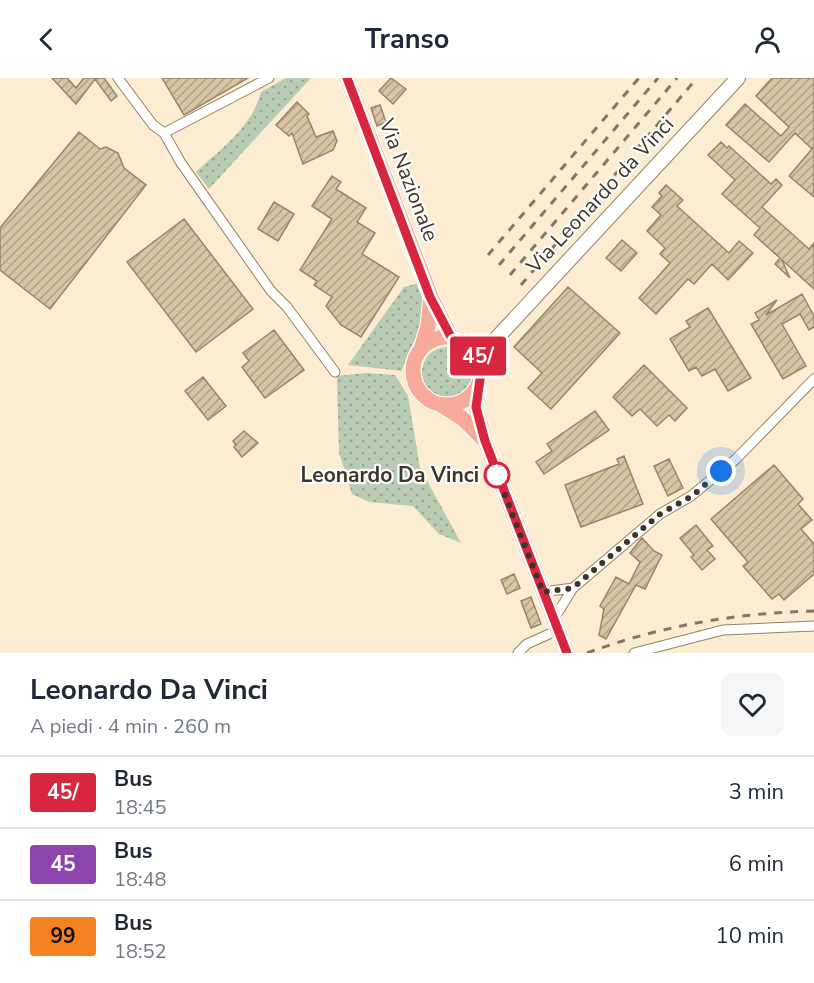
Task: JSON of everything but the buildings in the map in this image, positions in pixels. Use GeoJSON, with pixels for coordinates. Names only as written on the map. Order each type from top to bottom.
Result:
{"type":"FeatureCollection","features":[{"type":"Feature","properties":{"kind":"main road","name":"Via Nazionale"},"geometry":{"type":"LineString","coordinates":[[347,78],[430,297],[458,339]]}},
{"type":"Feature","properties":{"kind":"main road","name":"Via Nazionale"},"geometry":{"type":"LineString","coordinates":[[422,346],[428,326],[430,297]]}},
{"type":"Feature","properties":{"kind":"main road"},"geometry":{"type":"LineString","coordinates":[[485,441],[462,418],[426,398],[415,383],[414,361],[422,346],[438,337],[458,339],[478,356],[480,378],[476,407],[485,441],[567,653]]}},
{"type":"Feature","properties":{"kind":"main road"},"geometry":{"type":"LineString","coordinates":[[439,404],[463,401],[472,394],[480,378]]}},
{"type":"Feature","properties":{"kind":"street"},"geometry":{"type":"LineString","coordinates":[[118,78],[153,125],[164,133],[181,163],[271,291],[287,307],[335,372]]}},
{"type":"Feature","properties":{"kind":"street"},"geometry":{"type":"LineString","coordinates":[[164,133],[269,78]]}},
{"type":"Feature","properties":{"kind":"street","name":"Via Leonardo da Vinci"},"geometry":{"type":"LineString","coordinates":[[480,378],[494,341],[738,78]]}},
{"type":"Feature","properties":{"kind":"street"},"geometry":{"type":"LineString","coordinates":[[458,339],[480,344],[494,341]]}},
{"type":"Feature","properties":{"kind":"street"},"geometry":{"type":"LineString","coordinates":[[518,653],[556,624],[573,588],[660,514],[692,496],[736,459],[814,379]]}},
{"type":"Feature","properties":{"kind":"street"},"geometry":{"type":"LineString","coordinates":[[543,592],[573,588]]}},
{"type":"Feature","properties":{"kind":"street"},"geometry":{"type":"LineString","coordinates":[[634,653],[723,630],[814,626]]}},
{"type":"Feature","properties":{"kind":"green space"},"geometry":{"type":"Polygon","coordinates":[[[286,78],[311,78],[209,189],[196,172],[235,136],[251,116],[261,92],[286,78]]]}},
{"type":"Feature","properties":{"kind":"green space"},"geometry":{"type":"Polygon","coordinates":[[[419,283],[423,298],[423,320],[402,371],[348,365],[404,287],[419,283]]]}},
{"type":"Feature","properties":{"kind":"green space"},"geometry":{"type":"Polygon","coordinates":[[[447,347],[456,349],[467,358],[472,372],[470,381],[461,392],[447,397],[438,395],[427,386],[422,372],[424,363],[433,352],[447,347]]]}},
{"type":"Feature","properties":{"kind":"green space"},"geometry":{"type":"Polygon","coordinates":[[[366,373],[395,375],[408,396],[420,468],[461,543],[439,534],[413,506],[369,502],[352,494],[339,453],[337,376],[366,373]]]}},
{"type":"Feature","properties":{"kind":"railway"},"geometry":{"type":"LineString","coordinates":[[488,255],[639,78]]}},
{"type":"Feature","properties":{"kind":"railway"},"geometry":{"type":"LineString","coordinates":[[499,265],[658,78]]}},
{"type":"Feature","properties":{"kind":"railway"},"geometry":{"type":"LineString","coordinates":[[510,275],[677,78]]}},
{"type":"Feature","properties":{"kind":"railway"},"geometry":{"type":"LineString","coordinates":[[521,285],[697,78]]}},
{"type":"Feature","properties":{"kind":"railway"},"geometry":{"type":"LineString","coordinates":[[587,653],[670,628],[727,618],[814,611]]}},
{"type":"Feature","properties":{"kind":"bus line","name":"45/"},"geometry":{"type":"LineString","coordinates":[[347,78],[430,297],[438,309],[445,329],[451,337],[470,345],[478,356],[481,373],[476,407],[485,441],[567,653]]}},
{"type":"Feature","properties":{"kind":"place","name":"Leonardo Da Vinci"},"geometry":{"type":"Point","coordinates":[497,475]}},
{"type":"Feature","properties":{"kind":"route"},"geometry":{"type":"LineString","coordinates":[[497,475],[543,592],[573,588],[660,514],[692,496],[721,471]]}}]}
